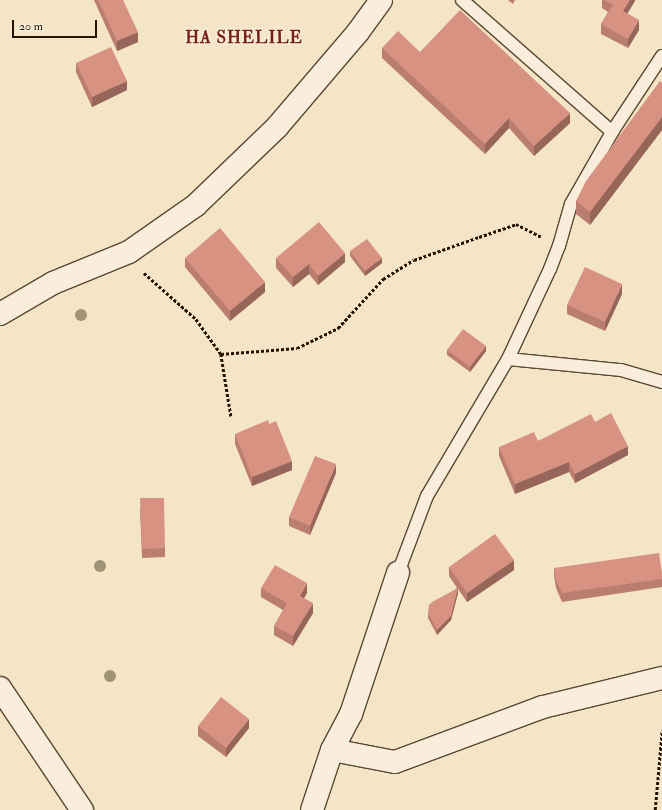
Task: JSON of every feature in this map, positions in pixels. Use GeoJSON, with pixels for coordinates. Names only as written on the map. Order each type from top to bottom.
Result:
{"type":"FeatureCollection","features":[{"type":"Feature","properties":{"kind":"street"},"geometry":{"type":"LineString","coordinates":[[0,314],[53,282],[129,252],[196,205],[277,127],[358,32],[381,0]]}},
{"type":"Feature","properties":{"kind":"street"},"geometry":{"type":"LineString","coordinates":[[312,810],[332,750],[351,714],[398,573]]}},
{"type":"Feature","properties":{"kind":"street"},"geometry":{"type":"LineString","coordinates":[[332,750],[395,762],[543,707],[662,678]]}},
{"type":"Feature","properties":{"kind":"street"},"geometry":{"type":"LineString","coordinates":[[0,688],[82,810]]}},
{"type":"Feature","properties":{"kind":"lane"},"geometry":{"type":"LineString","coordinates":[[462,0],[612,132]]}},
{"type":"Feature","properties":{"kind":"lane"},"geometry":{"type":"LineString","coordinates":[[398,573],[427,496],[508,359],[559,246],[571,204],[612,132],[662,56]]}},
{"type":"Feature","properties":{"kind":"lane"},"geometry":{"type":"LineString","coordinates":[[508,359],[621,370],[662,382]]}},
{"type":"Feature","properties":{"kind":"path"},"geometry":{"type":"LineString","coordinates":[[221,354],[296,348],[338,328],[383,279],[414,260],[516,224],[559,246]]}},
{"type":"Feature","properties":{"kind":"path"},"geometry":{"type":"LineString","coordinates":[[129,252],[143,272],[196,319],[221,354],[231,416]]}},
{"type":"Feature","properties":{"kind":"path"},"geometry":{"type":"LineString","coordinates":[[655,810],[662,730]]}},
{"type":"Feature","properties":{"kind":"building"},"geometry":{"type":"Polygon","coordinates":[[[98,0],[123,0],[138,32],[117,41],[98,0]]]}},
{"type":"Feature","properties":{"kind":"building"},"geometry":{"type":"Polygon","coordinates":[[[604,0],[630,0],[623,11],[639,20],[628,39],[601,24],[613,5],[604,0]]]}},
{"type":"Feature","properties":{"kind":"building"},"geometry":{"type":"Polygon","coordinates":[[[460,10],[570,113],[534,146],[509,118],[485,144],[382,48],[398,31],[420,52],[460,10]]]}},
{"type":"Feature","properties":{"kind":"building"},"geometry":{"type":"Polygon","coordinates":[[[111,47],[127,81],[92,97],[76,63],[111,47]]]}},
{"type":"Feature","properties":{"kind":"building"},"geometry":{"type":"Polygon","coordinates":[[[660,81],[662,83],[662,117],[590,212],[576,201],[586,181],[660,81]]]}},
{"type":"Feature","properties":{"kind":"building"},"geometry":{"type":"Polygon","coordinates":[[[319,222],[345,253],[318,276],[309,264],[293,277],[276,258],[319,222]]]}},
{"type":"Feature","properties":{"kind":"building"},"geometry":{"type":"Polygon","coordinates":[[[220,228],[265,282],[230,311],[185,258],[220,228]]]}},
{"type":"Feature","properties":{"kind":"building"},"geometry":{"type":"Polygon","coordinates":[[[367,239],[382,258],[365,271],[350,251],[367,239]]]}},
{"type":"Feature","properties":{"kind":"building"},"geometry":{"type":"Polygon","coordinates":[[[585,267],[622,284],[605,322],[567,305],[585,267]]]}},
{"type":"Feature","properties":{"kind":"building"},"geometry":{"type":"Polygon","coordinates":[[[463,329],[486,346],[470,367],[447,350],[463,329]]]}},
{"type":"Feature","properties":{"kind":"building"},"geometry":{"type":"Polygon","coordinates":[[[611,413],[628,446],[575,474],[569,462],[515,484],[499,447],[534,432],[538,441],[591,414],[595,422],[611,413]]]}},
{"type":"Feature","properties":{"kind":"building"},"geometry":{"type":"Polygon","coordinates":[[[268,420],[269,424],[276,421],[292,461],[252,477],[235,434],[268,420]]]}},
{"type":"Feature","properties":{"kind":"building"},"geometry":{"type":"Polygon","coordinates":[[[315,456],[336,464],[310,526],[289,517],[315,456]]]}},
{"type":"Feature","properties":{"kind":"building"},"geometry":{"type":"Polygon","coordinates":[[[140,498],[164,498],[165,548],[142,549],[140,498]]]}},
{"type":"Feature","properties":{"kind":"building"},"geometry":{"type":"Polygon","coordinates":[[[495,534],[514,560],[467,593],[449,567],[495,534]]]}},
{"type":"Feature","properties":{"kind":"building"},"geometry":{"type":"Polygon","coordinates":[[[659,553],[662,579],[562,593],[556,580],[554,568],[659,553]]]}},
{"type":"Feature","properties":{"kind":"building"},"geometry":{"type":"Polygon","coordinates":[[[275,565],[307,583],[300,596],[313,603],[293,636],[274,626],[287,603],[261,588],[275,565]]]}},
{"type":"Feature","properties":{"kind":"building"},"geometry":{"type":"Polygon","coordinates":[[[458,588],[451,616],[437,630],[428,613],[429,605],[458,588]]]}},
{"type":"Feature","properties":{"kind":"building"},"geometry":{"type":"Polygon","coordinates":[[[221,697],[249,719],[226,748],[198,726],[221,697]]]}},
{"type":"Feature","properties":{"kind":"district","name":"HA SHELILE"},"geometry":{"type":"Point","coordinates":[244,38]}}]}
